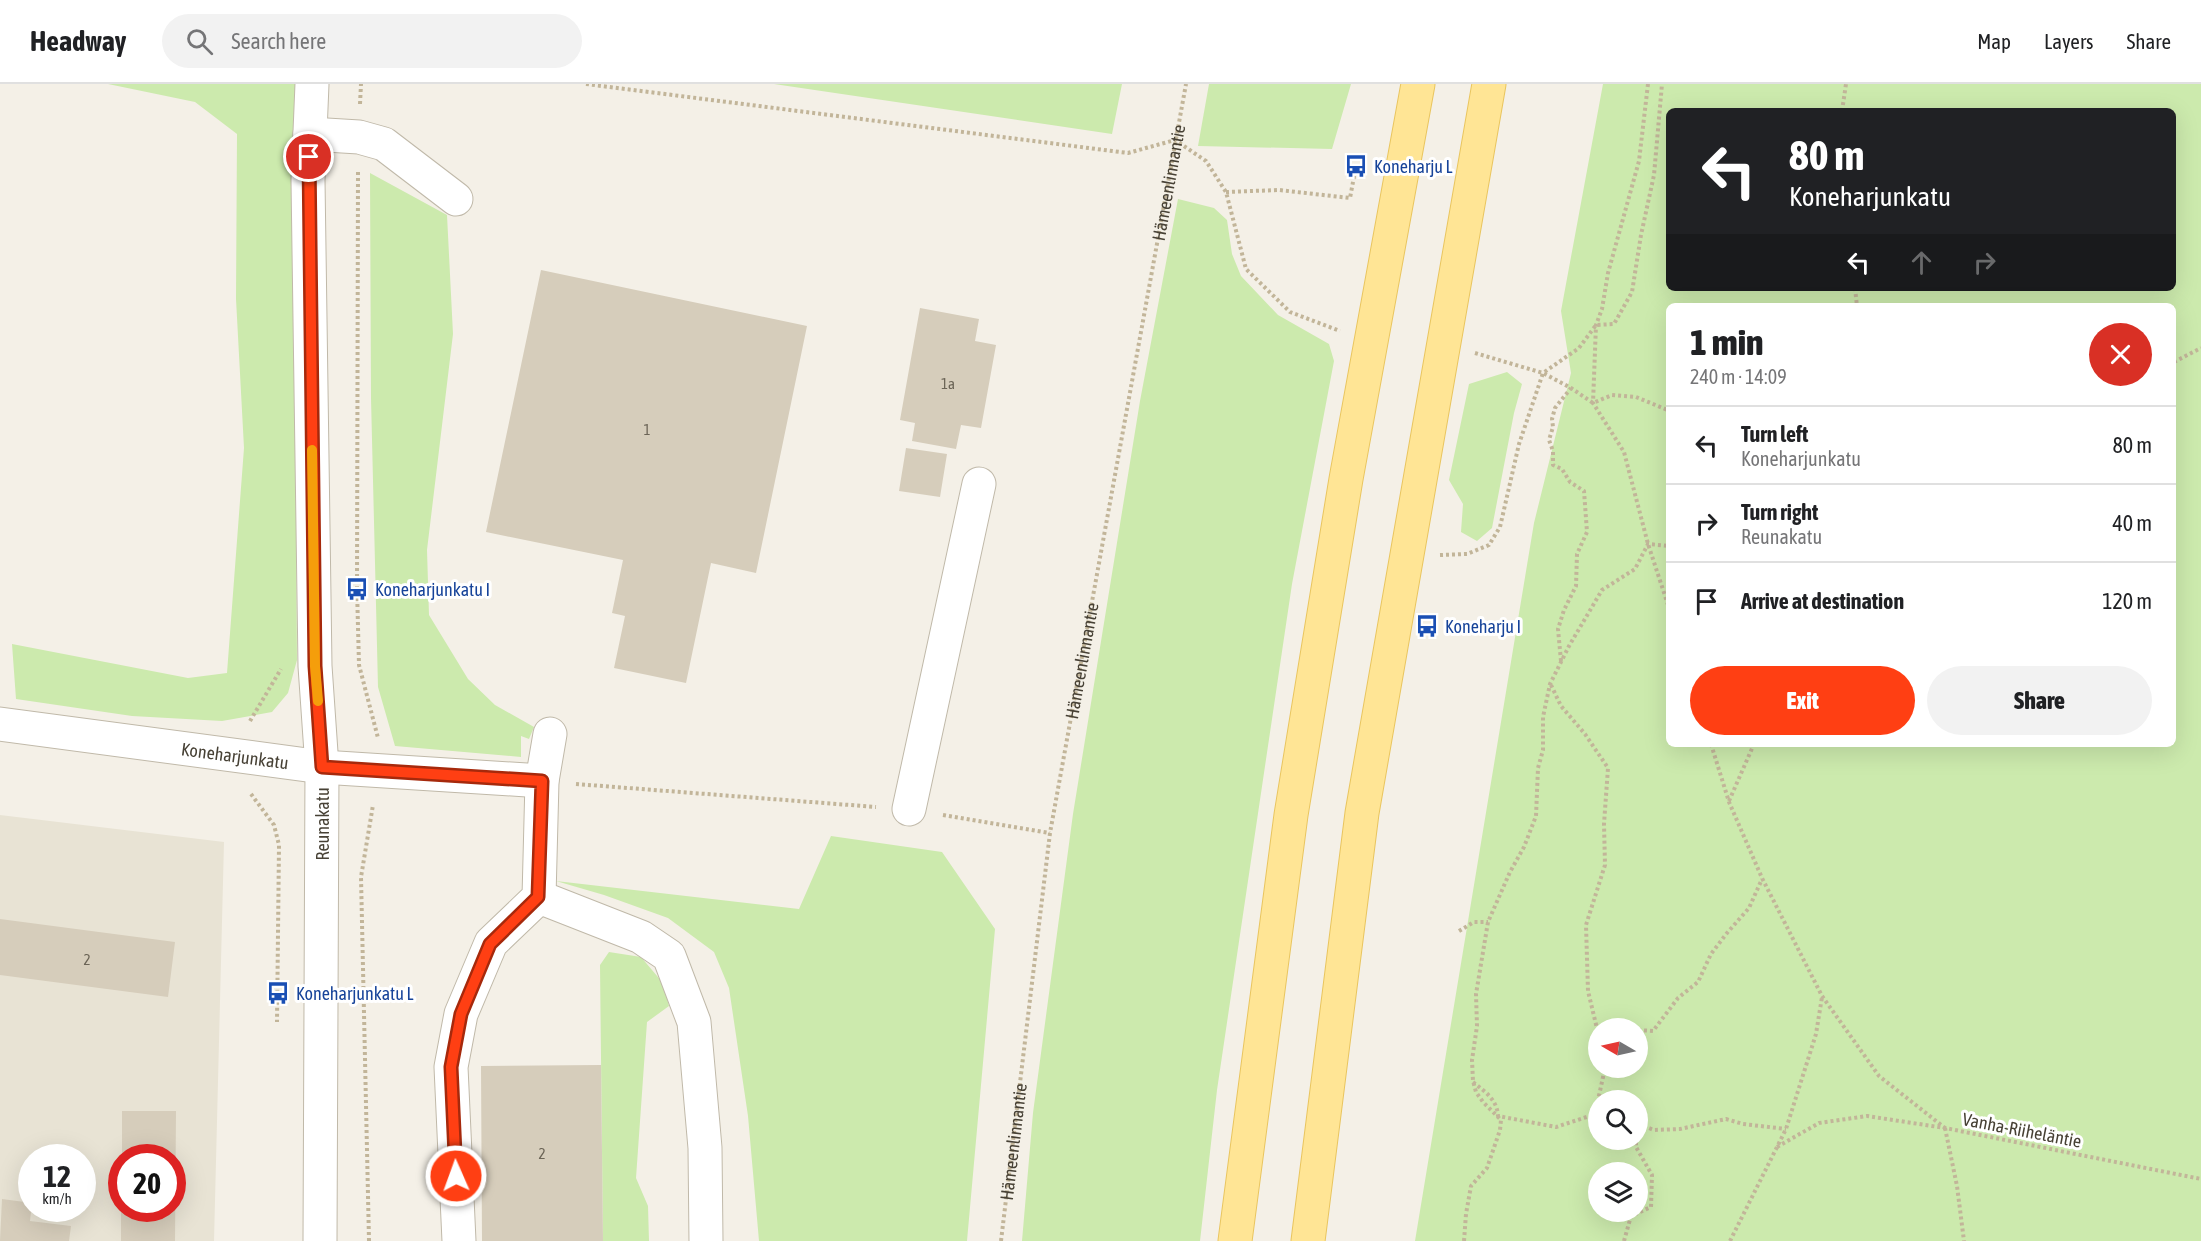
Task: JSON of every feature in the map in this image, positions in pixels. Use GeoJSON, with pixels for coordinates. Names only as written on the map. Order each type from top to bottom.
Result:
{"type":"FeatureCollection","features":[{"type":"Feature","properties":{"kind":"main road"},"geometry":{"type":"LineString","coordinates":[[1235,1241],[1291,815],[1346,479],[1418,84]]}},
{"type":"Feature","properties":{"kind":"main road"},"geometry":{"type":"LineString","coordinates":[[1308,1241],[1362,813],[1489,84]]}},
{"type":"Feature","properties":{"kind":"street","name":"Reunakatu"},"geometry":{"type":"LineString","coordinates":[[312,84],[308,180],[315,666],[322,767],[320,1241]]}},
{"type":"Feature","properties":{"kind":"street"},"geometry":{"type":"LineString","coordinates":[[310,134],[359,136],[384,144],[456,199]]}},
{"type":"Feature","properties":{"kind":"street"},"geometry":{"type":"LineString","coordinates":[[909,809],[979,484]]}},
{"type":"Feature","properties":{"kind":"street","name":"Koneharjunkatu"},"geometry":{"type":"LineString","coordinates":[[0,724],[322,767],[542,781]]}},
{"type":"Feature","properties":{"kind":"street"},"geometry":{"type":"LineString","coordinates":[[459,1241],[451,1067],[461,1014],[490,944],[538,897],[542,781],[550,734]]}},
{"type":"Feature","properties":{"kind":"street"},"geometry":{"type":"LineString","coordinates":[[538,897],[641,937],[669,956],[694,1022],[705,1148],[706,1241]]}},
{"type":"Feature","properties":{"kind":"path"},"geometry":{"type":"LineString","coordinates":[[361,84],[357,589],[360,665],[379,744],[378,771],[361,877],[369,1241]]}},
{"type":"Feature","properties":{"kind":"path"},"geometry":{"type":"LineString","coordinates":[[586,84],[1128,153],[1175,141],[1206,161],[1226,192],[1246,269],[1290,312],[1341,332]]}},
{"type":"Feature","properties":{"kind":"path","name":"Hämeenlinnantie"},"geometry":{"type":"LineString","coordinates":[[1000,1241],[1050,833],[1186,84]]}},
{"type":"Feature","properties":{"kind":"path"},"geometry":{"type":"LineString","coordinates":[[1438,565],[1440,555],[1467,554],[1489,545],[1500,527],[1519,444],[1542,373],[1580,348],[1596,325],[1639,161],[1648,84]]}},
{"type":"Feature","properties":{"kind":"path"},"geometry":{"type":"LineString","coordinates":[[1596,325],[1614,324],[1632,292],[1654,175],[1662,84]]}},
{"type":"Feature","properties":{"kind":"path"},"geometry":{"type":"LineString","coordinates":[[1842,108],[1846,84]]}},
{"type":"Feature","properties":{"kind":"path"},"geometry":{"type":"LineString","coordinates":[[1226,192],[1279,190],[1350,198],[1356,166]]}},
{"type":"Feature","properties":{"kind":"path"},"geometry":{"type":"LineString","coordinates":[[1593,403],[1596,325]]}},
{"type":"Feature","properties":{"kind":"path"},"geometry":{"type":"LineString","coordinates":[[2176,361],[2201,348]]}},
{"type":"Feature","properties":{"kind":"path"},"geometry":{"type":"LineString","coordinates":[[1472,352],[1542,373],[1593,403],[1624,452],[1648,544],[1666,599]]}},
{"type":"Feature","properties":{"kind":"path"},"geometry":{"type":"LineString","coordinates":[[1562,662],[1558,629],[1564,610],[1576,586],[1577,554],[1587,532],[1584,491],[1570,482],[1562,469],[1553,465],[1549,440],[1555,408],[1571,388]]}},
{"type":"Feature","properties":{"kind":"path"},"geometry":{"type":"LineString","coordinates":[[1593,403],[1612,395],[1636,397],[1666,409]]}},
{"type":"Feature","properties":{"kind":"path"},"geometry":{"type":"LineString","coordinates":[[1464,1241],[1466,1214],[1472,1186],[1487,1168],[1500,1130],[1501,1120],[1483,1102],[1476,1092],[1473,1081],[1472,1059],[1477,1026],[1476,994],[1488,922],[1510,872],[1524,847],[1536,816],[1538,768],[1543,750],[1543,717],[1550,684],[1602,590],[1635,569],[1648,544]]}},
{"type":"Feature","properties":{"kind":"path"},"geometry":{"type":"LineString","coordinates":[[1648,544],[1666,546]]}},
{"type":"Feature","properties":{"kind":"path"},"geometry":{"type":"LineString","coordinates":[[1550,684],[1562,706],[1608,768],[1604,824],[1605,865],[1586,925],[1588,991],[1594,1018]]}},
{"type":"Feature","properties":{"kind":"path","name":"Vanha-Riiheläntie"},"geometry":{"type":"LineString","coordinates":[[1712,747],[1729,802],[1762,879],[1822,996],[1879,1076],[1945,1128],[2201,1179]]}},
{"type":"Feature","properties":{"kind":"path"},"geometry":{"type":"LineString","coordinates":[[1729,802],[1753,747]]}},
{"type":"Feature","properties":{"kind":"path"},"geometry":{"type":"LineString","coordinates":[[542,781],[909,809],[1050,833]]}},
{"type":"Feature","properties":{"kind":"path"},"geometry":{"type":"LineString","coordinates":[[246,788],[268,814],[277,835],[279,867],[277,1022]]}},
{"type":"Feature","properties":{"kind":"path"},"geometry":{"type":"LineString","coordinates":[[1648,1031],[1653,1031],[1678,998],[1698,982],[1711,954],[1749,908],[1762,879]]}},
{"type":"Feature","properties":{"kind":"path"},"geometry":{"type":"LineString","coordinates":[[1460,931],[1474,922],[1488,922]]}},
{"type":"Feature","properties":{"kind":"path"},"geometry":{"type":"LineString","coordinates":[[1730,1241],[1786,1129],[1816,1034],[1822,996]]}},
{"type":"Feature","properties":{"kind":"path"},"geometry":{"type":"LineString","coordinates":[[1473,1081],[1493,1099],[1497,1106],[1498,1116]]}},
{"type":"Feature","properties":{"kind":"path"},"geometry":{"type":"LineString","coordinates":[[1498,1116],[1557,1127],[1588,1117]]}},
{"type":"Feature","properties":{"kind":"path"},"geometry":{"type":"LineString","coordinates":[[1777,1147],[1819,1122],[1867,1116],[1945,1128],[1957,1186],[1964,1241]]}},
{"type":"Feature","properties":{"kind":"path"},"geometry":{"type":"LineString","coordinates":[[1648,1128],[1654,1130],[1680,1129],[1726,1119],[1743,1124],[1786,1129]]}},
{"type":"Feature","properties":{"kind":"path"},"geometry":{"type":"LineString","coordinates":[[1624,1241],[1631,1216],[1651,1208],[1652,1175],[1638,1150]]}},
{"type":"Feature","properties":{"kind":"shaded area"},"geometry":{"type":"Polygon","coordinates":[[[0,815],[224,842],[214,1241],[0,1241],[0,815]]]}},
{"type":"Feature","properties":{"kind":"green space"},"geometry":{"type":"Polygon","coordinates":[[[108,84],[298,84],[294,244],[297,660],[288,693],[272,712],[222,721],[132,716],[16,699],[12,644],[188,678],[227,673],[244,448],[236,299],[237,134],[195,102],[108,84]]]}},
{"type":"Feature","properties":{"kind":"green space"},"geometry":{"type":"Polygon","coordinates":[[[774,84],[1122,84],[1112,134],[774,84]]]}},
{"type":"Feature","properties":{"kind":"green space"},"geometry":{"type":"Polygon","coordinates":[[[1209,84],[1351,84],[1332,149],[1198,146],[1209,84]]]}},
{"type":"Feature","properties":{"kind":"green space"},"geometry":{"type":"Polygon","coordinates":[[[1603,84],[2201,84],[2201,1241],[1415,1241],[1534,523],[1571,373],[1561,311],[1603,84]]]}},
{"type":"Feature","properties":{"kind":"green space"},"geometry":{"type":"Polygon","coordinates":[[[370,173],[447,215],[453,334],[427,550],[429,615],[468,679],[495,705],[534,727],[529,739],[521,736],[521,757],[395,746],[378,687],[371,398],[370,173]]]}},
{"type":"Feature","properties":{"kind":"green space"},"geometry":{"type":"Polygon","coordinates":[[[1178,199],[1214,208],[1227,220],[1232,254],[1241,276],[1278,315],[1329,344],[1334,361],[1292,584],[1217,1090],[1200,1241],[1022,1241],[1033,1113],[1073,814],[1140,401],[1178,199]]]}},
{"type":"Feature","properties":{"kind":"green space"},"geometry":{"type":"Polygon","coordinates":[[[1507,372],[1522,384],[1514,413],[1492,528],[1477,541],[1461,532],[1463,504],[1449,480],[1469,384],[1507,372]]]}},
{"type":"Feature","properties":{"kind":"green space"},"geometry":{"type":"Polygon","coordinates":[[[831,836],[942,852],[995,929],[967,1241],[759,1241],[748,1116],[729,988],[714,952],[668,918],[556,881],[799,909],[831,836]]]}},
{"type":"Feature","properties":{"kind":"green space"},"geometry":{"type":"Polygon","coordinates":[[[609,952],[641,957],[663,983],[669,1006],[647,1022],[636,1178],[648,1206],[649,1241],[603,1241],[600,965],[609,952]]]}},
{"type":"Feature","properties":{"kind":"building"},"geometry":{"type":"Polygon","coordinates":[[[541,270],[807,326],[756,573],[711,563],[686,683],[614,668],[625,616],[612,613],[623,560],[486,532],[541,270]]]}},
{"type":"Feature","properties":{"kind":"building"},"geometry":{"type":"Polygon","coordinates":[[[920,308],[979,319],[975,341],[996,345],[981,428],[961,425],[956,449],[912,441],[915,423],[900,420],[920,308]]]}},
{"type":"Feature","properties":{"kind":"building"},"geometry":{"type":"Polygon","coordinates":[[[906,448],[947,454],[940,497],[899,491],[906,448]]]}},
{"type":"Feature","properties":{"kind":"building"},"geometry":{"type":"Polygon","coordinates":[[[0,919],[175,942],[168,997],[0,975],[0,919]]]}},
{"type":"Feature","properties":{"kind":"building"},"geometry":{"type":"Polygon","coordinates":[[[601,1065],[603,1241],[482,1241],[481,1066],[601,1065]]]}},
{"type":"Feature","properties":{"kind":"building"},"geometry":{"type":"Polygon","coordinates":[[[122,1111],[176,1111],[176,1144],[122,1144],[122,1111]]]}},
{"type":"Feature","properties":{"kind":"building"},"geometry":{"type":"Polygon","coordinates":[[[2,1199],[18,1201],[18,1222],[71,1226],[69,1241],[0,1241],[2,1199]]]}},
{"type":"Feature","properties":{"kind":"building"},"geometry":{"type":"Polygon","coordinates":[[[121,1222],[175,1222],[175,1241],[121,1241],[121,1222]]]}},
{"type":"Feature","properties":{"kind":"slow traffic"},"geometry":{"type":"LineString","coordinates":[[312,450],[315,666],[318,701]]}},
{"type":"Feature","properties":{"kind":"place","name":"Koneharju L"},"geometry":{"type":"Point","coordinates":[1356,166]}},
{"type":"Feature","properties":{"kind":"place","name":"Koneharjunkatu I"},"geometry":{"type":"Point","coordinates":[357,589]}},
{"type":"Feature","properties":{"kind":"place","name":"Koneharju I"},"geometry":{"type":"Point","coordinates":[1427,626]}},
{"type":"Feature","properties":{"kind":"place","name":"Koneharjunkatu L"},"geometry":{"type":"Point","coordinates":[278,993]}},
{"type":"Feature","properties":{"kind":"route"},"geometry":{"type":"LineString","coordinates":[[309,157],[315,666],[322,767],[542,781],[538,897],[490,944],[461,1014],[451,1067],[456,1176]]}}]}
